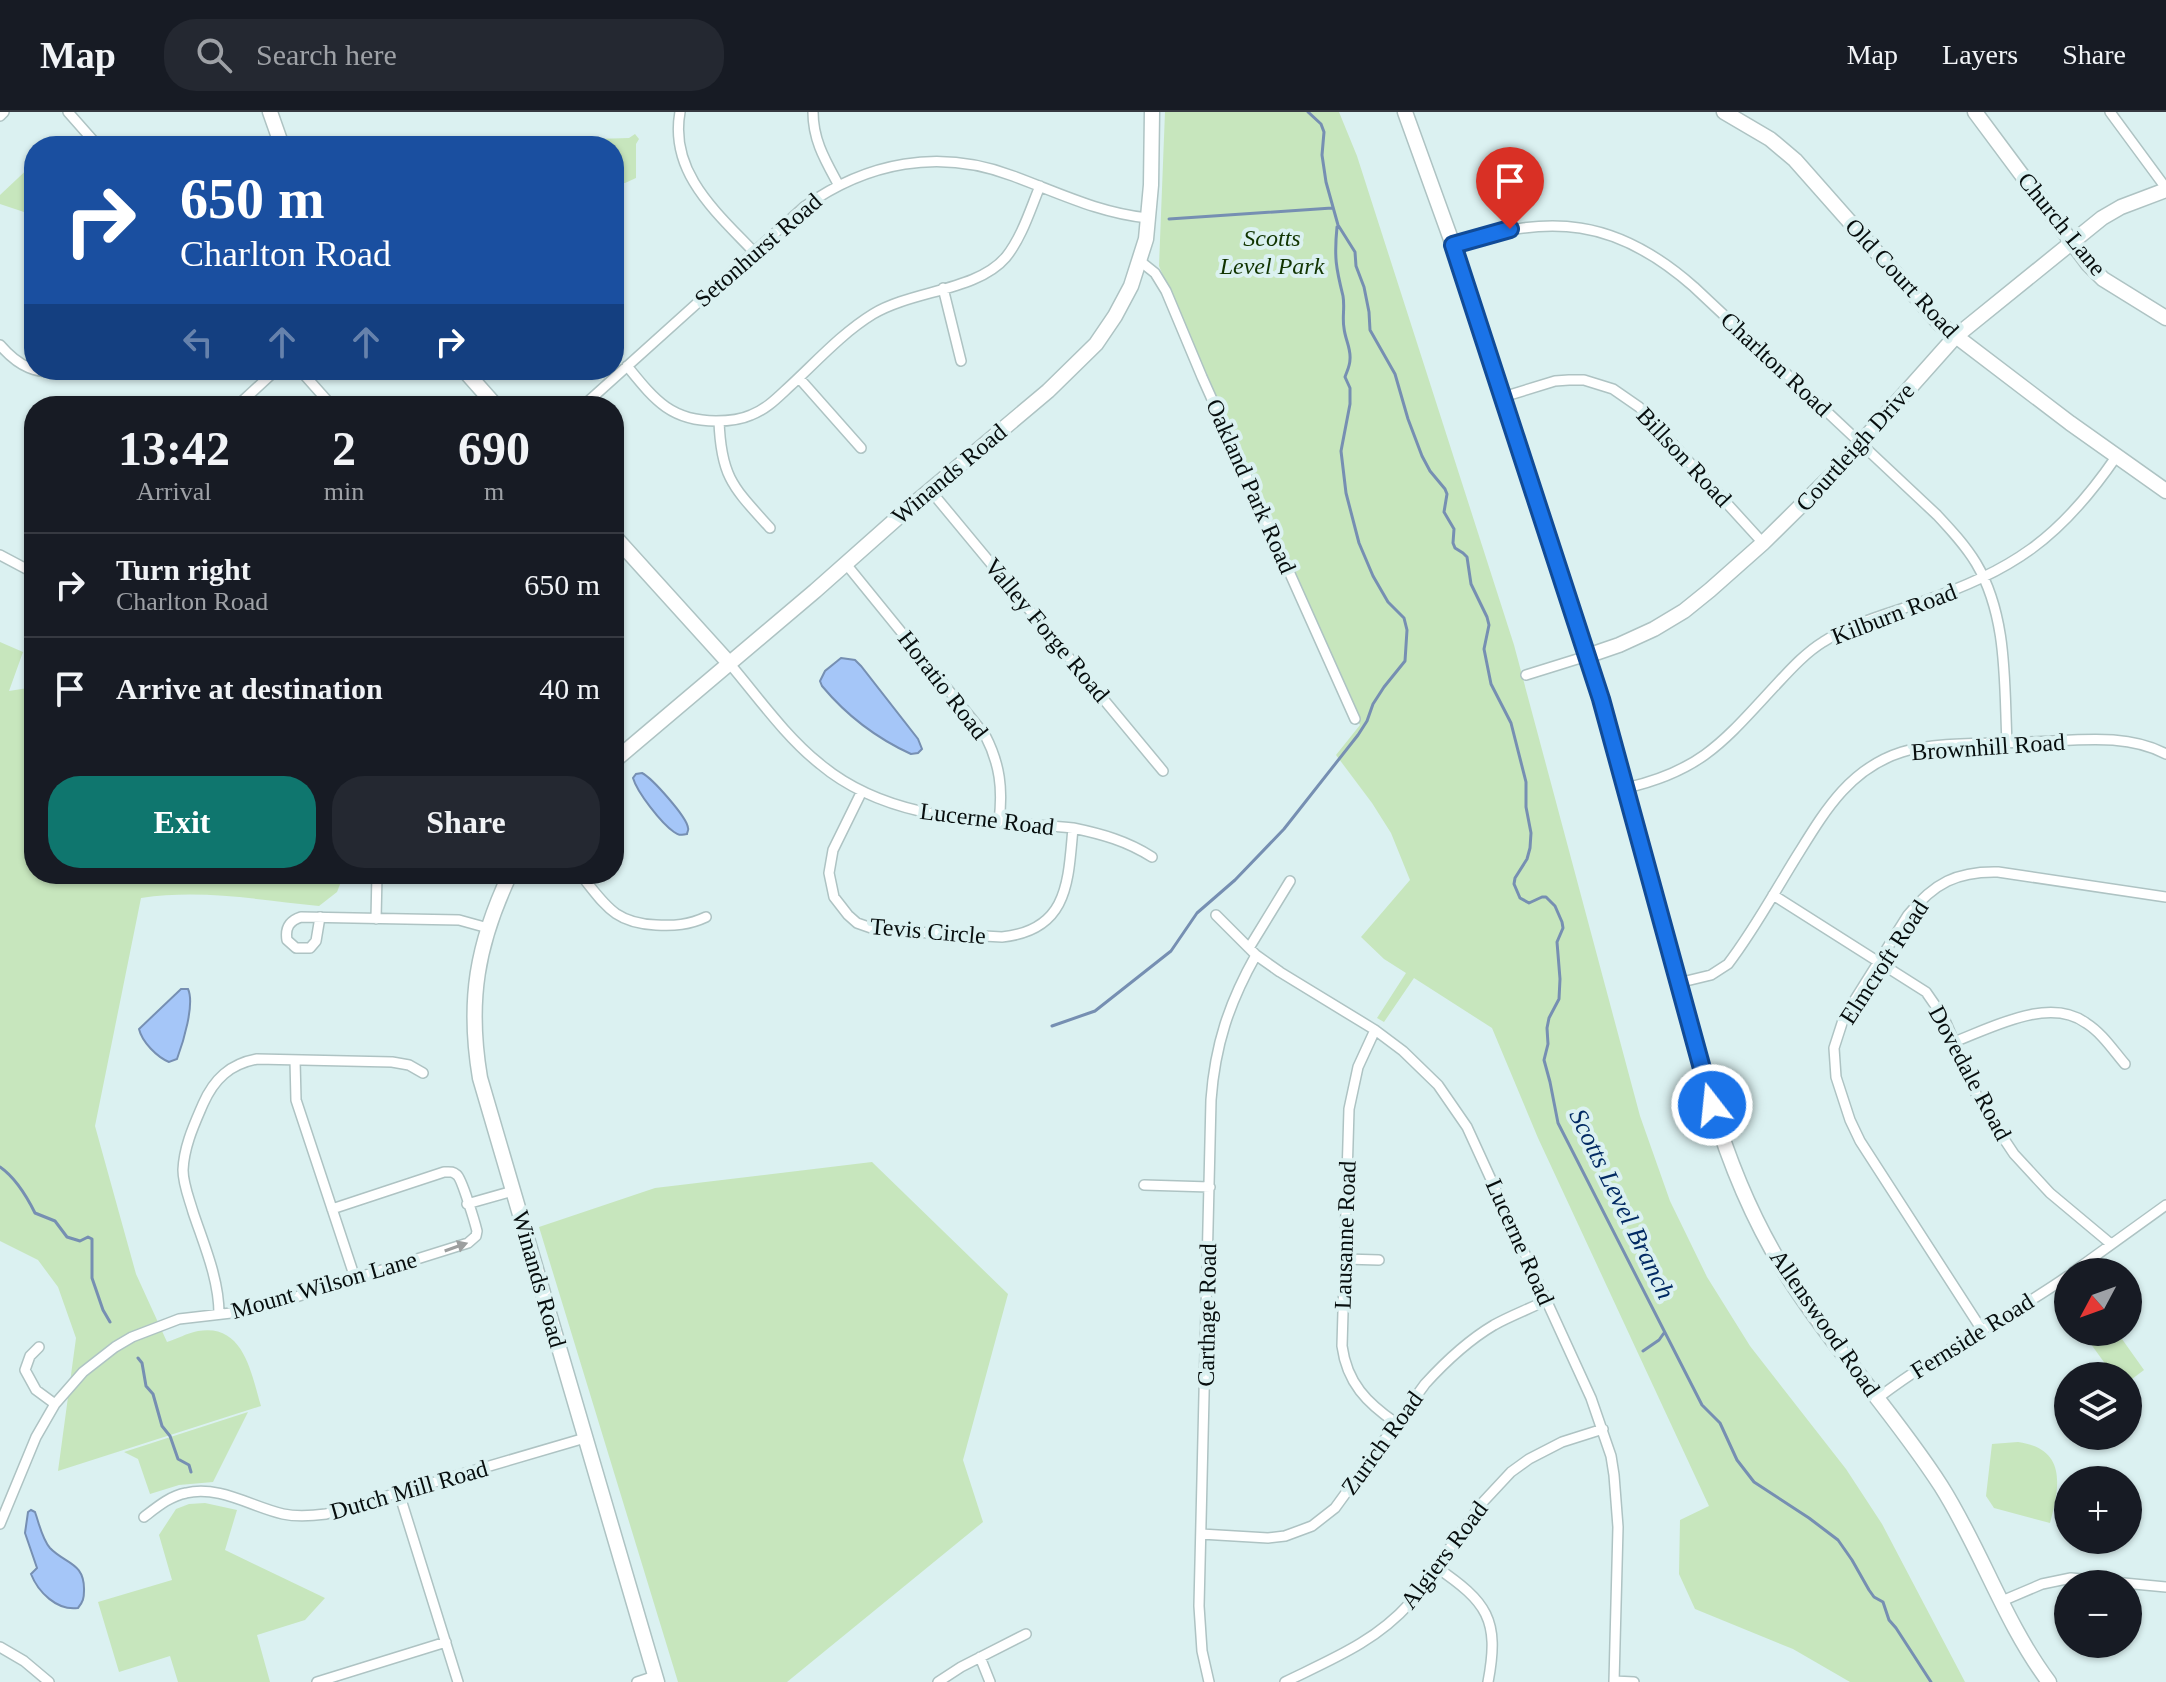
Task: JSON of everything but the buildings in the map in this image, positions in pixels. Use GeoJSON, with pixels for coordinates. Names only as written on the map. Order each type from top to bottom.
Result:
{"type":"FeatureCollection","features":[{"type":"Feature","properties":{"kind":"street"},"geometry":{"type":"LineString","coordinates":[[68,112],[89,136]]}},
{"type":"Feature","properties":{"kind":"street"},"geometry":{"type":"LineString","coordinates":[[270,112],[278,136]]}},
{"type":"Feature","properties":{"kind":"street"},"geometry":{"type":"LineString","coordinates":[[680,112],[681,152],[693,183],[753,251]]}},
{"type":"Feature","properties":{"kind":"street"},"geometry":{"type":"LineString","coordinates":[[813,112],[816,142],[838,184]]}},
{"type":"Feature","properties":{"kind":"street","name":"Winands Road"},"geometry":{"type":"LineString","coordinates":[[624,752],[1086,356],[1124,301],[1146,239],[1152,112]]}},
{"type":"Feature","properties":{"kind":"street","name":"Allenswood Road"},"geometry":{"type":"LineString","coordinates":[[1405,112],[1453,245],[1587,656],[1724,1145],[1754,1216],[1794,1286],[1902,1428],[1942,1488],[2036,1665],[2049,1682]]}},
{"type":"Feature","properties":{"kind":"street","name":"Old Court Road"},"geometry":{"type":"LineString","coordinates":[[1724,112],[1762,133],[1795,160],[1925,309],[1955,337],[2166,491]]}},
{"type":"Feature","properties":{"kind":"street","name":"Church Lane"},"geometry":{"type":"LineString","coordinates":[[1975,112],[2088,264],[2103,279],[2166,318]]}},
{"type":"Feature","properties":{"kind":"street"},"geometry":{"type":"LineString","coordinates":[[2110,112],[2166,189]]}},
{"type":"Feature","properties":{"kind":"street","name":"Setonhurst Road"},"geometry":{"type":"LineString","coordinates":[[624,369],[804,207],[838,184],[886,167],[937,162],[990,169],[1087,205],[1148,218]]}},
{"type":"Feature","properties":{"kind":"street"},"geometry":{"type":"LineString","coordinates":[[627,366],[650,394],[674,413],[687,418],[719,421],[748,417],[760,411],[872,315],[898,302],[982,277],[1004,259],[1020,233],[1040,186]]}},
{"type":"Feature","properties":{"kind":"street","name":"Courtleigh Drive"},"geometry":{"type":"LineString","coordinates":[[1526,675],[1619,645],[1684,611],[1763,543],[1827,481],[1955,337],[2102,218],[2166,189]]}},
{"type":"Feature","properties":{"kind":"street","name":"Charlton Road"},"geometry":{"type":"LineString","coordinates":[[1453,245],[1510,229],[1552,225],[1595,231],[1637,245],[1675,270],[1951,530],[1971,556],[1984,578],[2000,631],[2007,743]]}},
{"type":"Feature","properties":{"kind":"street","name":"Oakland Park Road"},"geometry":{"type":"LineString","coordinates":[[1140,261],[1155,273],[1166,291],[1355,719]]}},
{"type":"Feature","properties":{"kind":"street"},"geometry":{"type":"LineString","coordinates":[[943,288],[961,361]]}},
{"type":"Feature","properties":{"kind":"street"},"geometry":{"type":"LineString","coordinates":[[0,345],[24,366]]}},
{"type":"Feature","properties":{"kind":"street"},"geometry":{"type":"LineString","coordinates":[[799,378],[861,448]]}},
{"type":"Feature","properties":{"kind":"street"},"geometry":{"type":"LineString","coordinates":[[248,396],[265,380]]}},
{"type":"Feature","properties":{"kind":"street"},"geometry":{"type":"LineString","coordinates":[[309,380],[323,396]]}},
{"type":"Feature","properties":{"kind":"street"},"geometry":{"type":"LineString","coordinates":[[473,380],[487,396]]}},
{"type":"Feature","properties":{"kind":"street","name":"Setonhurst Road"},"geometry":{"type":"LineString","coordinates":[[594,396],[612,380]]}},
{"type":"Feature","properties":{"kind":"street","name":"Billson Road"},"geometry":{"type":"LineString","coordinates":[[1503,397],[1555,381],[1584,380],[1613,389],[1639,407],[1763,543]]}},
{"type":"Feature","properties":{"kind":"street"},"geometry":{"type":"LineString","coordinates":[[719,421],[722,461],[728,476],[770,528]]}},
{"type":"Feature","properties":{"kind":"street","name":"Kilburn Road"},"geometry":{"type":"LineString","coordinates":[[1626,788],[1655,782],[1709,752],[1821,643],[1860,624],[1984,578],[2032,549],[2093,491],[2116,457]]}},
{"type":"Feature","properties":{"kind":"street","name":"Valley Forge Road"},"geometry":{"type":"LineString","coordinates":[[930,490],[1163,771]]}},
{"type":"Feature","properties":{"kind":"street"},"geometry":{"type":"LineString","coordinates":[[624,547],[729,663]]}},
{"type":"Feature","properties":{"kind":"street"},"geometry":{"type":"LineString","coordinates":[[0,555],[24,568]]}},
{"type":"Feature","properties":{"kind":"street","name":"Horatio Road"},"geometry":{"type":"LineString","coordinates":[[846,564],[985,735],[996,758],[1001,782],[999,821]]}},
{"type":"Feature","properties":{"kind":"street","name":"Lucerne Road"},"geometry":{"type":"LineString","coordinates":[[729,663],[809,755],[862,791],[929,814],[1073,828],[1119,839],[1152,857]]}},
{"type":"Feature","properties":{"kind":"street","name":"Brownhill Road"},"geometry":{"type":"LineString","coordinates":[[1678,983],[1711,975],[1728,964],[1825,811],[1852,780],[1868,768],[1916,748],[2007,743],[2124,741],[2142,744],[2166,754]]}},
{"type":"Feature","properties":{"kind":"street","name":"Tevis Circle"},"geometry":{"type":"LineString","coordinates":[[862,791],[833,850],[830,885],[840,907],[848,915],[857,923],[877,930],[1002,937],[1026,932],[1047,919],[1064,895],[1073,828]]}},
{"type":"Feature","properties":{"kind":"street","name":"Elmcroft Road"},"geometry":{"type":"LineString","coordinates":[[1982,1330],[1860,1141],[1850,1120],[1836,1077],[1834,1048],[1844,1017],[1917,903],[1931,890],[1961,875],[1978,871],[1998,872],[2166,897]]}},
{"type":"Feature","properties":{"kind":"street","name":"Carthage Road"},"geometry":{"type":"LineString","coordinates":[[1209,1682],[1200,1630],[1211,1100],[1217,1049],[1232,1001],[1252,952],[1290,881]]}},
{"type":"Feature","properties":{"kind":"street"},"geometry":{"type":"LineString","coordinates":[[376,919],[377,884]]}},
{"type":"Feature","properties":{"kind":"street","name":"Winands Road"},"geometry":{"type":"LineString","coordinates":[[506,884],[492,914],[475,989],[475,1035],[480,1078],[656,1679]]}},
{"type":"Feature","properties":{"kind":"street"},"geometry":{"type":"LineString","coordinates":[[588,884],[617,915],[638,924],[684,925],[706,917]]}},
{"type":"Feature","properties":{"kind":"street","name":"Dovedale Road"},"geometry":{"type":"LineString","coordinates":[[1773,895],[1926,992],[1944,1018],[1980,1103],[2014,1154],[2050,1193],[2111,1244]]}},
{"type":"Feature","properties":{"kind":"street","name":"Lucerne Road"},"geometry":{"type":"LineString","coordinates":[[1216,915],[1252,952],[1375,1030],[1423,1069],[1452,1104],[1480,1153],[1603,1429],[1614,1475],[1618,1527],[1614,1682]]}},
{"type":"Feature","properties":{"kind":"street"},"geometry":{"type":"LineString","coordinates":[[320,917],[459,920],[488,928]]}},
{"type":"Feature","properties":{"kind":"street"},"geometry":{"type":"LineString","coordinates":[[1954,1042],[2035,1013],[2063,1013],[2085,1022],[2125,1064]]}},
{"type":"Feature","properties":{"kind":"street","name":"Lausanne Road"},"geometry":{"type":"LineString","coordinates":[[1375,1030],[1358,1067],[1349,1109],[1342,1337],[1344,1361],[1355,1386],[1373,1406],[1396,1423]]}},
{"type":"Feature","properties":{"kind":"street"},"geometry":{"type":"LineString","coordinates":[[295,1060],[296,1100],[355,1278]]}},
{"type":"Feature","properties":{"kind":"street"},"geometry":{"type":"LineString","coordinates":[[219,1314],[216,1283],[184,1179],[184,1156],[188,1141],[211,1087],[223,1073],[247,1061],[392,1062],[409,1065],[423,1073]]}},
{"type":"Feature","properties":{"kind":"street"},"geometry":{"type":"LineString","coordinates":[[332,1209],[444,1172],[455,1173],[458,1177],[467,1204],[513,1191]]}},
{"type":"Feature","properties":{"kind":"street"},"geometry":{"type":"LineString","coordinates":[[1144,1185],[1210,1187]]}},
{"type":"Feature","properties":{"kind":"street","name":"Mount Wilson Lane"},"geometry":{"type":"LineString","coordinates":[[0,1524],[36,1437],[55,1404],[83,1372],[115,1347],[179,1319],[267,1306],[473,1240],[477,1227],[467,1204]]}},
{"type":"Feature","properties":{"kind":"street"},"geometry":{"type":"LineString","coordinates":[[2092,1258],[2166,1205]]}},
{"type":"Feature","properties":{"kind":"street"},"geometry":{"type":"LineString","coordinates":[[1345,1259],[1379,1260]]}},
{"type":"Feature","properties":{"kind":"street","name":"Fernside Road"},"geometry":{"type":"LineString","coordinates":[[1878,1398],[1922,1365],[2054,1285]]}},
{"type":"Feature","properties":{"kind":"street","name":"Zurich Road"},"geometry":{"type":"LineString","coordinates":[[1201,1534],[1268,1538],[1285,1536],[1312,1526],[1335,1508],[1425,1384],[1465,1345],[1495,1324],[1547,1300]]}},
{"type":"Feature","properties":{"kind":"street"},"geometry":{"type":"LineString","coordinates":[[39,1347],[30,1356],[25,1370],[36,1390],[55,1404]]}},
{"type":"Feature","properties":{"kind":"street","name":"Algiers Road"},"geometry":{"type":"LineString","coordinates":[[1285,1682],[1374,1637],[1410,1603],[1483,1502],[1511,1472],[1562,1442],[1603,1429]]}},
{"type":"Feature","properties":{"kind":"street","name":"Dutch Mill Road"},"geometry":{"type":"LineString","coordinates":[[144,1517],[166,1500],[199,1491],[228,1496],[280,1513],[326,1514],[585,1438]]}},
{"type":"Feature","properties":{"kind":"street"},"geometry":{"type":"LineString","coordinates":[[399,1493],[458,1682]]}},
{"type":"Feature","properties":{"kind":"street"},"geometry":{"type":"LineString","coordinates":[[1436,1567],[1470,1593],[1486,1614],[1493,1637],[1488,1682]]}},
{"type":"Feature","properties":{"kind":"street"},"geometry":{"type":"LineString","coordinates":[[2002,1601],[2042,1584],[2071,1578],[2166,1587]]}},
{"type":"Feature","properties":{"kind":"street"},"geometry":{"type":"LineString","coordinates":[[938,1682],[1026,1634]]}},
{"type":"Feature","properties":{"kind":"street"},"geometry":{"type":"LineString","coordinates":[[317,1682],[446,1642]]}},
{"type":"Feature","properties":{"kind":"street"},"geometry":{"type":"LineString","coordinates":[[0,1647],[24,1661],[49,1682]]}},
{"type":"Feature","properties":{"kind":"street"},"geometry":{"type":"LineString","coordinates":[[980,1657],[990,1682]]}},
{"type":"Feature","properties":{"kind":"street"},"geometry":{"type":"LineString","coordinates":[[637,1682],[656,1679]]}},
{"type":"Feature","properties":{"kind":"street"},"geometry":{"type":"LineString","coordinates":[[1614,1682],[1634,1682]]}},
{"type":"Feature","properties":{"kind":"green space","name":"Scotts Level Park"},"geometry":{"type":"Polygon","coordinates":[[[1165,112],[1339,112],[1357,156],[1514,645],[1640,1116],[1670,1201],[1707,1277],[1750,1346],[1846,1469],[1882,1524],[1965,1682],[1850,1682],[1793,1649],[1695,1609],[1679,1574],[1680,1520],[1709,1506],[1538,1138],[1492,1028],[1414,978],[1384,1022],[1377,1018],[1406,973],[1384,959],[1361,937],[1410,880],[1391,833],[1336,755],[1360,725],[1231,437],[1159,266],[1165,112]]]}},
{"type":"Feature","properties":{"kind":"green space"},"geometry":{"type":"Polygon","coordinates":[[[635,134],[639,139],[636,144],[636,178],[624,183],[624,138],[635,134]]]}},
{"type":"Feature","properties":{"kind":"green space"},"geometry":{"type":"Polygon","coordinates":[[[24,172],[24,212],[0,204],[0,195],[24,172]]]}},
{"type":"Feature","properties":{"kind":"green space"},"geometry":{"type":"Polygon","coordinates":[[[0,642],[23,652],[9,691],[24,689],[24,884],[340,884],[337,892],[319,906],[208,895],[141,898],[95,1126],[136,1274],[167,1342],[198,1331],[226,1335],[243,1353],[261,1406],[58,1471],[76,1338],[58,1287],[38,1260],[0,1241],[0,642]]]}},
{"type":"Feature","properties":{"kind":"green space"},"geometry":{"type":"Polygon","coordinates":[[[872,1162],[1008,1294],[963,1460],[983,1522],[787,1682],[678,1682],[539,1227],[655,1188],[872,1162]]]}},
{"type":"Feature","properties":{"kind":"green space"},"geometry":{"type":"Polygon","coordinates":[[[2092,1346],[2127,1346],[2138,1362],[2104,1362],[2092,1346]]]}},
{"type":"Feature","properties":{"kind":"green space"},"geometry":{"type":"Polygon","coordinates":[[[248,1412],[213,1482],[179,1485],[150,1494],[138,1459],[124,1452],[248,1412]]]}},
{"type":"Feature","properties":{"kind":"green space"},"geometry":{"type":"Polygon","coordinates":[[[2018,1442],[2034,1446],[2045,1452],[2052,1461],[2054,1505],[2050,1523],[1994,1508],[1986,1496],[1992,1444],[2018,1442]]]}},
{"type":"Feature","properties":{"kind":"green space"},"geometry":{"type":"Polygon","coordinates":[[[205,1503],[237,1510],[225,1550],[325,1598],[305,1620],[257,1635],[270,1682],[178,1682],[170,1656],[119,1672],[98,1602],[172,1580],[159,1535],[176,1509],[205,1503]]]}},
{"type":"Feature","properties":{"kind":"water"},"geometry":{"type":"Polygon","coordinates":[[[841,658],[855,660],[861,666],[918,739],[922,749],[918,753],[911,754],[874,733],[822,686],[820,681],[825,671],[841,658]]]}},
{"type":"Feature","properties":{"kind":"water"},"geometry":{"type":"Polygon","coordinates":[[[642,773],[676,807],[686,823],[687,834],[674,832],[650,807],[633,778],[642,773]]]}},
{"type":"Feature","properties":{"kind":"water"},"geometry":{"type":"Polygon","coordinates":[[[181,989],[188,989],[189,1014],[177,1059],[169,1062],[151,1048],[139,1029],[181,989]]]}},
{"type":"Feature","properties":{"kind":"water"},"geometry":{"type":"Polygon","coordinates":[[[31,1510],[35,1512],[50,1548],[81,1574],[84,1596],[78,1608],[56,1603],[34,1581],[31,1574],[37,1568],[25,1533],[31,1510]]]}},
{"type":"Feature","properties":{"kind":"waterway","name":"Scotts Level Branch"},"geometry":{"type":"LineString","coordinates":[[1308,112],[1321,124],[1324,132],[1322,155],[1326,182],[1338,225],[1355,252],[1369,312],[1370,330],[1395,374],[1422,456],[1445,489],[1444,512],[1454,529],[1453,543],[1467,557],[1471,584],[1489,625],[1484,649],[1491,684],[1511,723],[1526,782],[1526,807],[1531,833],[1527,859],[1514,884],[1520,898],[1529,903],[1546,897],[1555,906],[1563,928],[1557,942],[1559,999],[1549,1018],[1544,1060],[1558,1123],[1702,1405],[1720,1423],[1737,1460],[1754,1482],[1838,1540],[1874,1597],[1883,1602],[1889,1620],[1931,1682]]}},
{"type":"Feature","properties":{"kind":"waterway"},"geometry":{"type":"LineString","coordinates":[[1169,219],[1332,208]]}},
{"type":"Feature","properties":{"kind":"waterway"},"geometry":{"type":"LineString","coordinates":[[1052,1026],[1095,1011],[1171,951],[1197,913],[1235,880],[1284,829],[1358,735],[1373,704],[1405,661],[1407,630],[1404,618],[1388,602],[1373,576],[1359,543],[1346,493],[1341,451],[1350,404],[1350,388],[1345,377],[1350,355],[1336,262],[1337,227]]}},
{"type":"Feature","properties":{"kind":"waterway"},"geometry":{"type":"LineString","coordinates":[[0,1167],[16,1182],[35,1213],[55,1221],[67,1237],[80,1241],[88,1237],[92,1239],[92,1278],[110,1322]]}},
{"type":"Feature","properties":{"kind":"waterway"},"geometry":{"type":"LineString","coordinates":[[1643,1351],[1664,1333]]}},
{"type":"Feature","properties":{"kind":"waterway"},"geometry":{"type":"LineString","coordinates":[[138,1358],[162,1426],[170,1436],[178,1459],[189,1465],[191,1472]]}},
{"type":"Feature","properties":{"kind":"route"},"geometry":{"type":"LineString","coordinates":[[1510,229],[1453,245],[1601,699],[1712,1105]]}}]}
